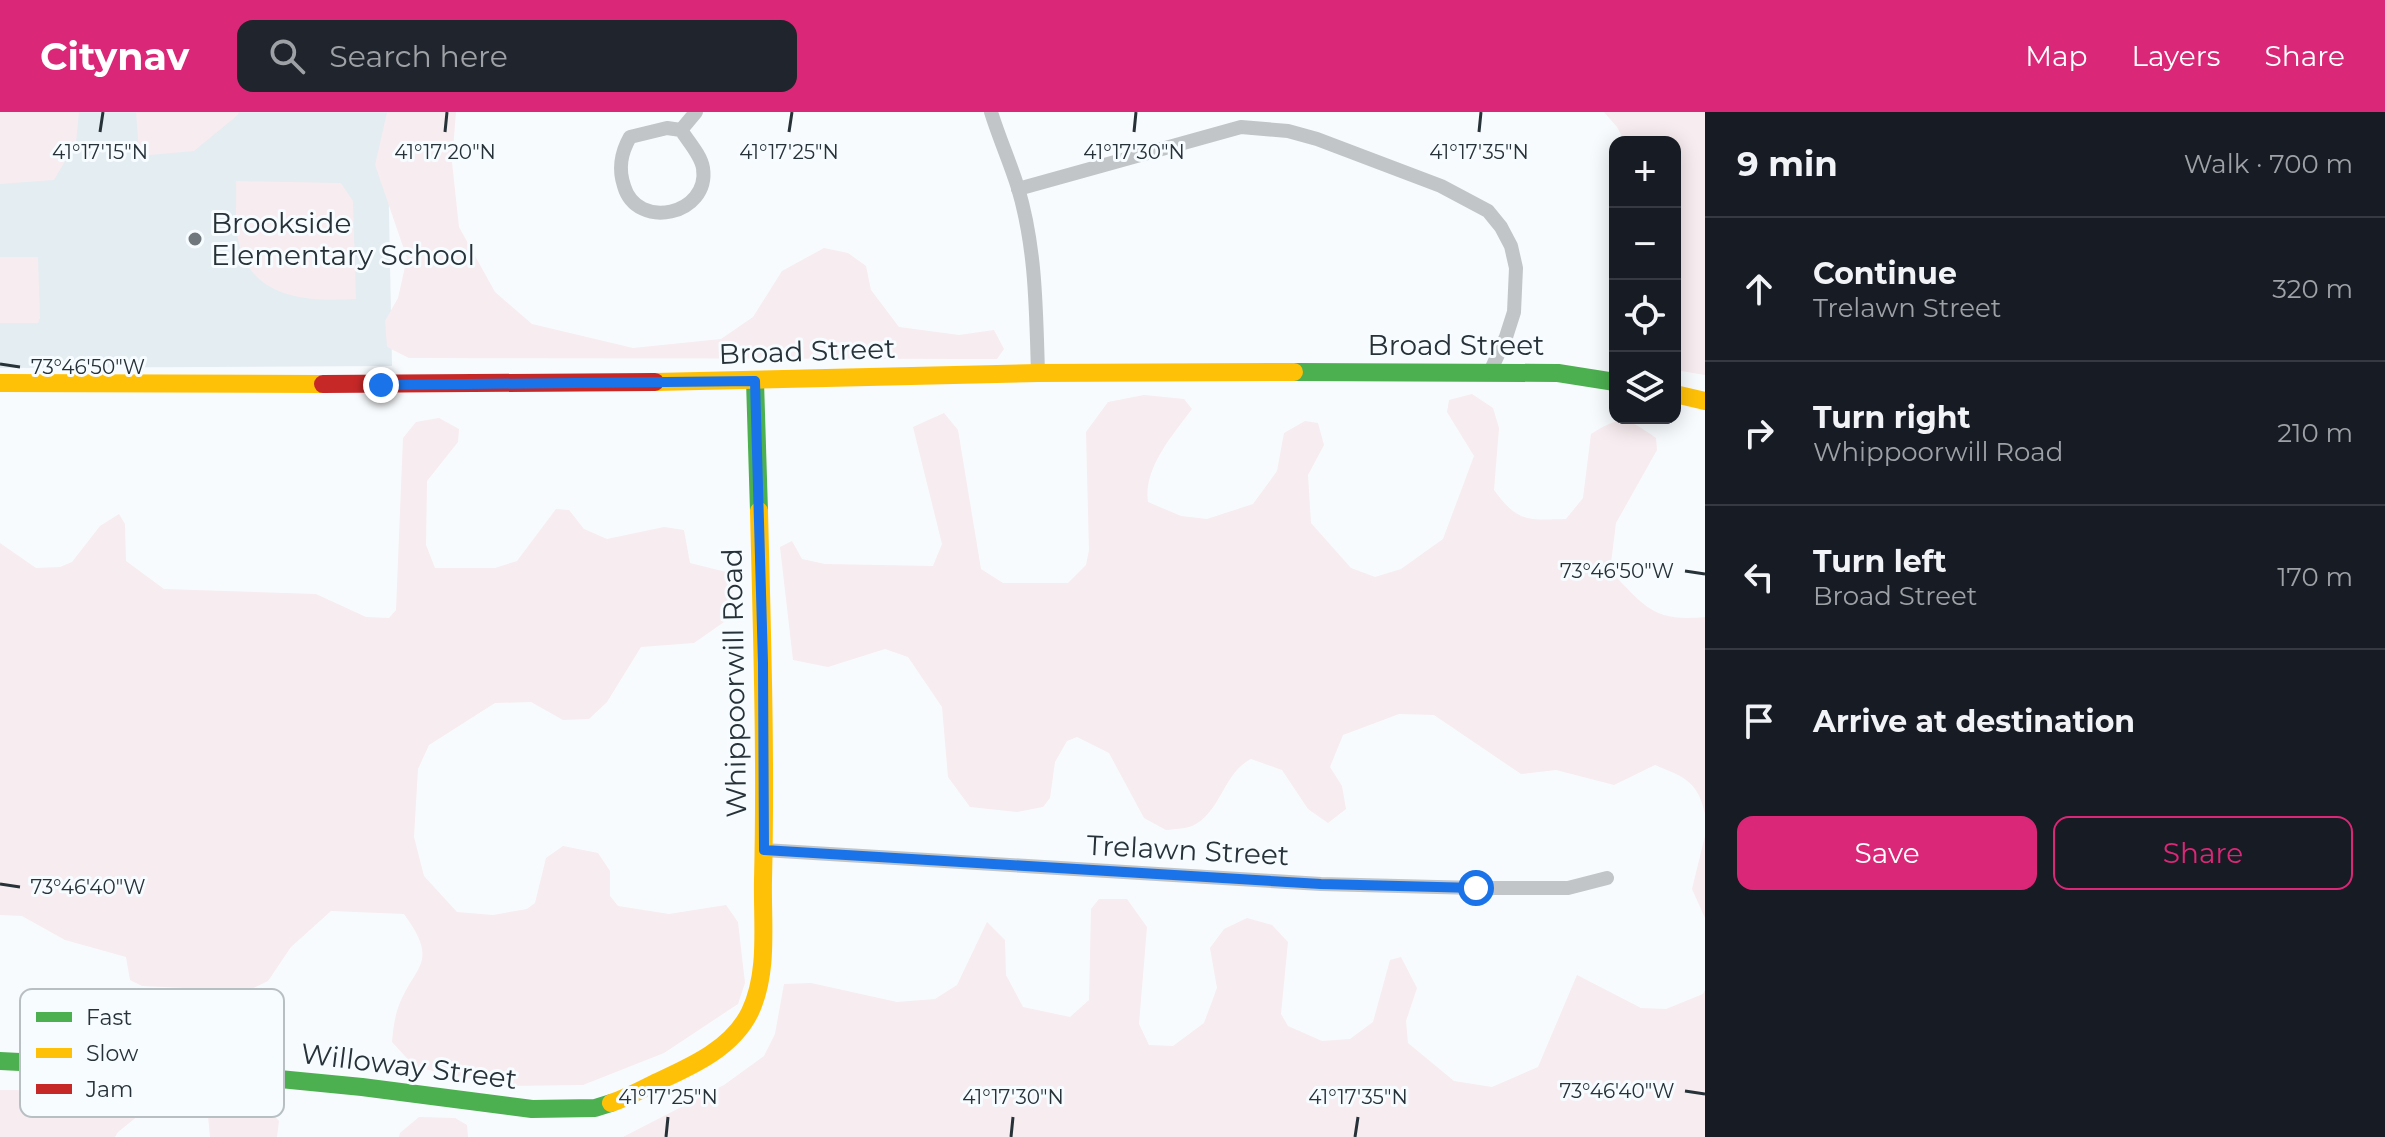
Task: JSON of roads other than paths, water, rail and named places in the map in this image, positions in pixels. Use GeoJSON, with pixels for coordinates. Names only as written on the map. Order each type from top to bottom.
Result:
{"type":"FeatureCollection","features":[{"type":"Feature","properties":{"kind":"street"},"geometry":{"type":"LineString","coordinates":[[681,130],[696,112]]}},
{"type":"Feature","properties":{"kind":"street"},"geometry":{"type":"LineString","coordinates":[[991,112],[1018,189],[1031,245],[1036,289],[1038,373]]}},
{"type":"Feature","properties":{"kind":"street"},"geometry":{"type":"LineString","coordinates":[[1018,189],[1241,127],[1288,131],[1317,139],[1441,186],[1488,211],[1506,237],[1516,268],[1514,312],[1490,372]]}},
{"type":"Feature","properties":{"kind":"street"},"geometry":{"type":"LineString","coordinates":[[667,128],[681,130],[701,160],[702,182],[696,196],[688,205],[674,211],[660,213],[635,206],[626,193],[620,163],[630,137],[667,128]]}},
{"type":"Feature","properties":{"kind":"street","name":"Broad Street"},"geometry":{"type":"LineString","coordinates":[[0,383],[479,385],[1256,371],[1558,373],[1609,381]]}},
{"type":"Feature","properties":{"kind":"street","name":"Whippoorwill Road"},"geometry":{"type":"LineString","coordinates":[[755,381],[763,663],[761,983]]}},
{"type":"Feature","properties":{"kind":"street"},"geometry":{"type":"LineString","coordinates":[[1681,395],[1705,401]]}},
{"type":"Feature","properties":{"kind":"street","name":"Trelawn Street"},"geometry":{"type":"LineString","coordinates":[[764,850],[1321,884],[1568,888],[1607,878]]}},
{"type":"Feature","properties":{"kind":"street","name":"Willoway Street"},"geometry":{"type":"LineString","coordinates":[[284,1079],[532,1109],[595,1108],[618,1101],[700,1062],[735,1033],[749,1014],[761,983]]}},
{"type":"Feature","properties":{"kind":"street","name":"Willoway Street"},"geometry":{"type":"LineString","coordinates":[[0,1061],[20,1062]]}},
{"type":"Feature","properties":{"kind":"place","name":"Brookside Elementary School"},"geometry":{"type":"Point","coordinates":[195,239]}}]}
